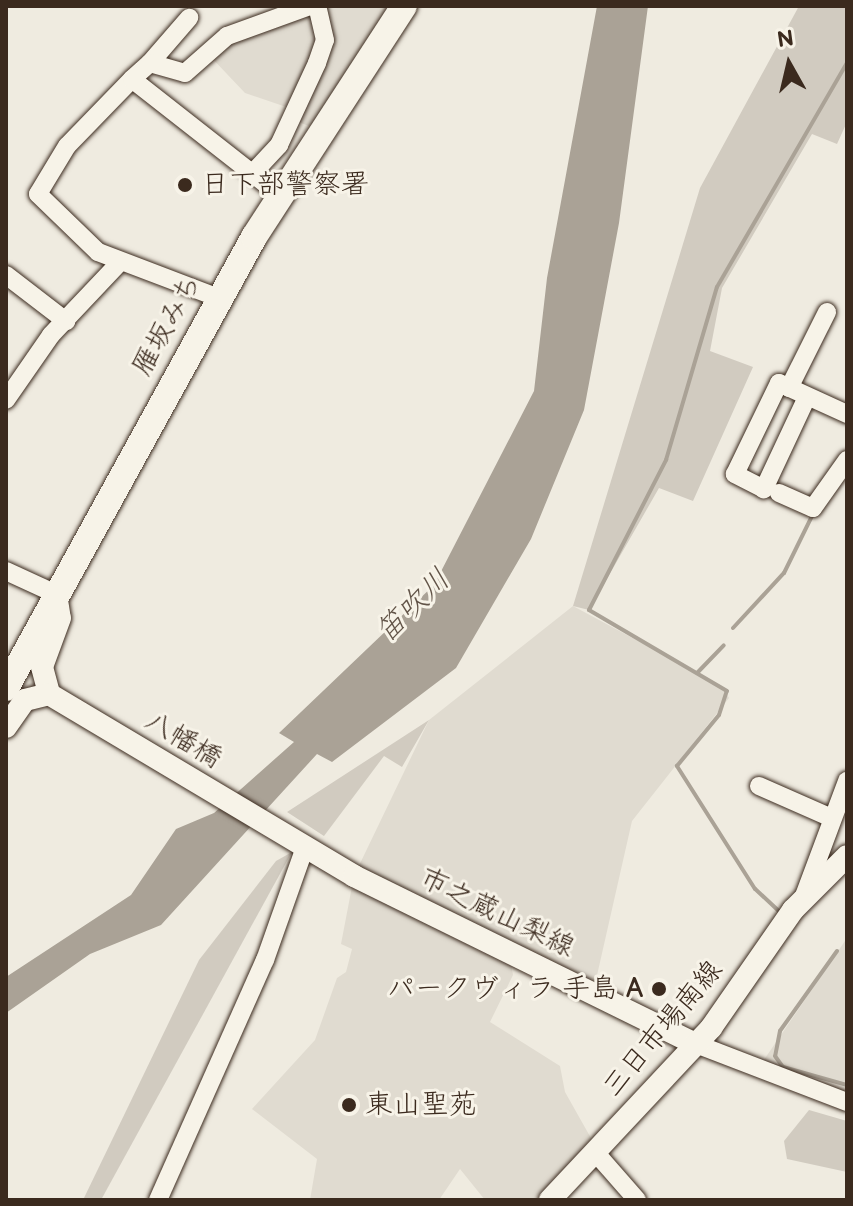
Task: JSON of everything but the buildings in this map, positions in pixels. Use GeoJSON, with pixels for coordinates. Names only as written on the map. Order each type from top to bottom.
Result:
{"type":"FeatureCollection","features":[{"type":"Feature","properties":{"kind":"highway","name":"雁坂みち"},"geometry":{"type":"LineString","coordinates":[[6,688],[219,298],[404,6]]}},
{"type":"Feature","properties":{"kind":"main road"},"geometry":{"type":"LineString","coordinates":[[6,727],[25,700],[55,697],[42,667],[60,618],[56,594]]}},
{"type":"Feature","properties":{"kind":"main road","name":"八幡橋"},"geometry":{"type":"LineString","coordinates":[[55,697],[275,831]]}},
{"type":"Feature","properties":{"kind":"main road","name":"市之蔵山梨線"},"geometry":{"type":"LineString","coordinates":[[275,831],[696,1044]]}},
{"type":"Feature","properties":{"kind":"main road","name":"三日市場南線"},"geometry":{"type":"LineString","coordinates":[[550,1200],[696,1044],[804,896],[847,856]]}},
{"type":"Feature","properties":{"kind":"street"},"geometry":{"type":"LineString","coordinates":[[150,63],[185,73],[227,36],[310,6]]}},
{"type":"Feature","properties":{"kind":"street"},"geometry":{"type":"LineString","coordinates":[[252,174],[279,145],[317,63],[325,40],[317,6]]}},
{"type":"Feature","properties":{"kind":"street"},"geometry":{"type":"LineString","coordinates":[[189,18],[150,63],[67,146],[38,194],[57,218],[119,263],[219,298]]}},
{"type":"Feature","properties":{"kind":"street"},"geometry":{"type":"LineString","coordinates":[[132,79],[281,196]]}},
{"type":"Feature","properties":{"kind":"street"},"geometry":{"type":"LineString","coordinates":[[6,400],[66,321],[119,263]]}},
{"type":"Feature","properties":{"kind":"street"},"geometry":{"type":"LineString","coordinates":[[6,275],[66,321]]}},
{"type":"Feature","properties":{"kind":"street"},"geometry":{"type":"LineString","coordinates":[[789,388],[827,312]]}},
{"type":"Feature","properties":{"kind":"street"},"geometry":{"type":"LineString","coordinates":[[807,397],[764,489],[735,474],[779,383],[847,414]]}},
{"type":"Feature","properties":{"kind":"street"},"geometry":{"type":"LineString","coordinates":[[779,493],[813,508],[847,460]]}},
{"type":"Feature","properties":{"kind":"street"},"geometry":{"type":"LineString","coordinates":[[6,571],[56,594]]}},
{"type":"Feature","properties":{"kind":"street"},"geometry":{"type":"LineString","coordinates":[[804,896],[847,781]]}},
{"type":"Feature","properties":{"kind":"street"},"geometry":{"type":"LineString","coordinates":[[759,786],[832,818]]}},
{"type":"Feature","properties":{"kind":"street"},"geometry":{"type":"LineString","coordinates":[[158,1200],[265,960],[305,847]]}},
{"type":"Feature","properties":{"kind":"street"},"geometry":{"type":"LineString","coordinates":[[696,1044],[847,1102]]}},
{"type":"Feature","properties":{"kind":"street"},"geometry":{"type":"LineString","coordinates":[[595,1152],[637,1200]]}},
{"type":"Feature","properties":{"kind":"shaded area"},"geometry":{"type":"Polygon","coordinates":[[[310,6],[392,6],[319,130],[291,119],[295,110],[245,93],[208,54],[310,6]]]}},
{"type":"Feature","properties":{"kind":"shaded area"},"geometry":{"type":"Polygon","coordinates":[[[799,6],[847,6],[847,122],[837,144],[812,134],[722,288],[710,351],[753,367],[693,501],[659,488],[589,610],[573,606],[700,188],[799,6]]]}},
{"type":"Feature","properties":{"kind":"shaded area"},"geometry":{"type":"Polygon","coordinates":[[[573,606],[722,686],[729,698],[632,821],[593,993],[509,954],[513,975],[490,1022],[560,1066],[565,1092],[596,1147],[549,1200],[485,1200],[460,1169],[439,1200],[310,1200],[317,1159],[252,1109],[315,1040],[337,978],[346,972],[352,949],[341,944],[354,876],[429,720],[573,606]]]}},
{"type":"Feature","properties":{"kind":"shaded area"},"geometry":{"type":"Polygon","coordinates":[[[429,720],[402,767],[384,756],[324,836],[287,812],[429,720]]]}},
{"type":"Feature","properties":{"kind":"shaded area"},"geometry":{"type":"Polygon","coordinates":[[[292,852],[101,1200],[83,1200],[199,960],[276,861],[292,852]]]}},
{"type":"Feature","properties":{"kind":"shaded area"},"geometry":{"type":"Polygon","coordinates":[[[847,938],[847,1102],[757,1070],[847,938]]]}},
{"type":"Feature","properties":{"kind":"shaded area"},"geometry":{"type":"Polygon","coordinates":[[[809,1110],[847,1121],[847,1172],[787,1159],[784,1141],[809,1110]]]}},
{"type":"Feature","properties":{"kind":"water","name":"笛吹川"},"geometry":{"type":"Polygon","coordinates":[[[597,6],[648,6],[619,223],[584,410],[531,539],[456,668],[332,762],[317,754],[161,925],[90,954],[6,1013],[6,977],[131,895],[176,829],[214,813],[294,742],[279,733],[434,585],[534,391],[547,278],[597,6]]]}},
{"type":"Feature","properties":{"kind":"waterway"},"geometry":{"type":"LineString","coordinates":[[782,914],[755,889],[677,766],[719,715],[727,691],[589,610],[666,460],[717,287],[847,63]]}},
{"type":"Feature","properties":{"kind":"waterway"},"geometry":{"type":"LineString","coordinates":[[733,628],[784,573],[814,512]]}},
{"type":"Feature","properties":{"kind":"waterway"},"geometry":{"type":"LineString","coordinates":[[698,672],[724,645]]}},
{"type":"Feature","properties":{"kind":"waterway"},"geometry":{"type":"LineString","coordinates":[[837,951],[780,1031],[775,1056],[783,1067],[847,1085]]}},
{"type":"Feature","properties":{"kind":"place","name":"日下部警察署"},"geometry":{"type":"Point","coordinates":[185,185]}},
{"type":"Feature","properties":{"kind":"place","name":"パークヴィラ 手島 A"},"geometry":{"type":"Point","coordinates":[659,989]}},
{"type":"Feature","properties":{"kind":"place","name":"東山聖苑"},"geometry":{"type":"Point","coordinates":[349,1105]}}]}
